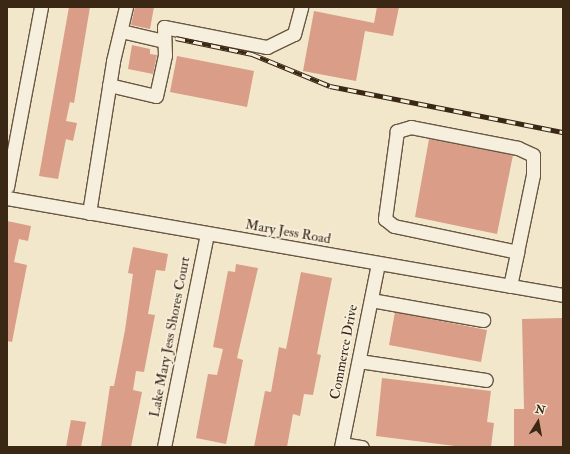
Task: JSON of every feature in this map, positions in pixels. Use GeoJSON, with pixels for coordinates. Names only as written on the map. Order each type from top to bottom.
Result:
{"type":"FeatureCollection","features":[{"type":"Feature","properties":{"kind":"street"},"geometry":{"type":"LineString","coordinates":[[7,187],[41,7]]}},
{"type":"Feature","properties":{"kind":"street"},"geometry":{"type":"LineString","coordinates":[[89,213],[109,85],[126,7]]}},
{"type":"Feature","properties":{"kind":"street"},"geometry":{"type":"LineString","coordinates":[[109,85],[156,96],[165,55],[164,27],[267,47],[294,34],[301,7]]}},
{"type":"Feature","properties":{"kind":"street"},"geometry":{"type":"LineString","coordinates":[[121,31],[164,41]]}},
{"type":"Feature","properties":{"kind":"street"},"geometry":{"type":"LineString","coordinates":[[510,286],[533,175],[533,155],[518,148],[411,126],[397,131],[385,219],[394,226],[517,252]]}},
{"type":"Feature","properties":{"kind":"street","name":"Mary Jess Road"},"geometry":{"type":"LineString","coordinates":[[7,198],[206,234],[563,295]]}},
{"type":"Feature","properties":{"kind":"street","name":"Lake Mary Jess Shores Court"},"geometry":{"type":"LineString","coordinates":[[164,447],[206,234]]}},
{"type":"Feature","properties":{"kind":"street","name":"Commerce Drive"},"geometry":{"type":"LineString","coordinates":[[342,445],[378,264]]}},
{"type":"Feature","properties":{"kind":"street"},"geometry":{"type":"LineString","coordinates":[[371,300],[483,320]]}},
{"type":"Feature","properties":{"kind":"street"},"geometry":{"type":"LineString","coordinates":[[359,361],[486,380]]}},
{"type":"Feature","properties":{"kind":"street"},"geometry":{"type":"LineString","coordinates":[[342,445],[362,447]]}},
{"type":"Feature","properties":{"kind":"building"},"geometry":{"type":"Polygon","coordinates":[[[69,7],[90,7],[74,103],[70,102],[66,121],[77,123],[73,141],[66,139],[58,179],[39,176],[69,7]]]}},
{"type":"Feature","properties":{"kind":"building"},"geometry":{"type":"Polygon","coordinates":[[[135,7],[154,7],[150,29],[131,25],[135,7]]]}},
{"type":"Feature","properties":{"kind":"building"},"geometry":{"type":"Polygon","coordinates":[[[377,7],[399,7],[393,36],[365,31],[356,81],[303,71],[314,11],[374,23],[377,7]]]}},
{"type":"Feature","properties":{"kind":"building"},"geometry":{"type":"Polygon","coordinates":[[[132,45],[150,49],[150,54],[157,55],[153,74],[128,69],[132,45]]]}},
{"type":"Feature","properties":{"kind":"building"},"geometry":{"type":"Polygon","coordinates":[[[177,56],[254,71],[247,107],[170,92],[177,56]]]}},
{"type":"Feature","properties":{"kind":"building"},"geometry":{"type":"Polygon","coordinates":[[[429,139],[513,155],[497,234],[415,217],[429,139]]]}},
{"type":"Feature","properties":{"kind":"building"},"geometry":{"type":"Polygon","coordinates":[[[7,221],[31,226],[28,241],[19,239],[14,262],[27,265],[12,342],[7,341],[7,221]]]}},
{"type":"Feature","properties":{"kind":"building"},"geometry":{"type":"Polygon","coordinates":[[[133,247],[168,254],[165,271],[156,270],[148,314],[155,315],[144,372],[136,371],[133,390],[142,392],[131,447],[101,447],[110,386],[114,386],[125,330],[133,274],[128,273],[133,247]]]}},
{"type":"Feature","properties":{"kind":"building"},"geometry":{"type":"Polygon","coordinates":[[[236,264],[258,268],[237,358],[243,360],[226,444],[196,438],[208,374],[217,375],[223,349],[213,347],[228,271],[235,272],[236,264]]]}},
{"type":"Feature","properties":{"kind":"building"},"geometry":{"type":"Polygon","coordinates":[[[301,272],[332,278],[317,354],[321,355],[313,395],[304,394],[300,416],[293,414],[287,447],[254,447],[265,391],[271,392],[279,347],[286,349],[301,272]]]}},
{"type":"Feature","properties":{"kind":"building"},"geometry":{"type":"Polygon","coordinates":[[[395,312],[487,330],[481,362],[389,345],[395,312]]]}},
{"type":"Feature","properties":{"kind":"building"},"geometry":{"type":"Polygon","coordinates":[[[563,318],[563,447],[514,447],[514,409],[524,409],[522,319],[563,318]]]}},
{"type":"Feature","properties":{"kind":"building"},"geometry":{"type":"Polygon","coordinates":[[[382,378],[491,391],[487,422],[494,423],[491,447],[463,447],[376,436],[382,378]]]}},
{"type":"Feature","properties":{"kind":"building"},"geometry":{"type":"Polygon","coordinates":[[[71,420],[86,422],[81,447],[66,447],[71,420]]]}},
{"type":"Feature","properties":{"kind":"railway"},"geometry":{"type":"LineString","coordinates":[[176,38],[252,54],[330,86],[563,132]]}}]}
